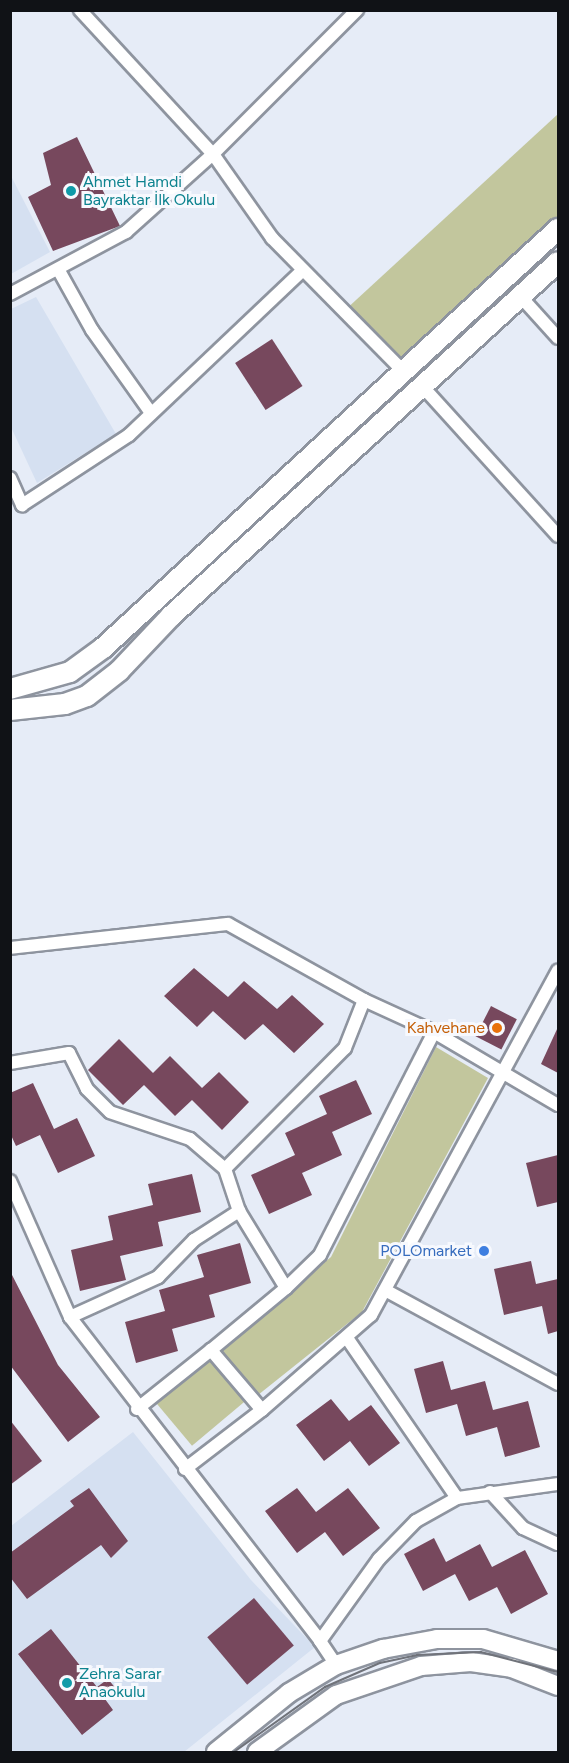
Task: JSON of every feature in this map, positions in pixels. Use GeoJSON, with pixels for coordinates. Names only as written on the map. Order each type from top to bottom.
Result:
{"type":"FeatureCollection","features":[{"type":"Feature","properties":{"kind":"main road"},"geometry":{"type":"LineString","coordinates":[[10,689],[70,672],[103,648],[558,229]]}},
{"type":"Feature","properties":{"kind":"main road"},"geometry":{"type":"LineString","coordinates":[[10,710],[87,696],[119,671],[171,616],[558,262]]}},
{"type":"Feature","properties":{"kind":"main road"},"geometry":{"type":"LineString","coordinates":[[216,1752],[289,1694],[336,1665],[437,1638],[483,1639],[558,1661]]}},
{"type":"Feature","properties":{"kind":"main road"},"geometry":{"type":"LineString","coordinates":[[257,1752],[336,1695],[421,1666],[471,1662],[512,1668],[558,1686]]}},
{"type":"Feature","properties":{"kind":"street"},"geometry":{"type":"LineString","coordinates":[[81,10],[213,154],[224,176],[302,271],[403,371]]}},
{"type":"Feature","properties":{"kind":"street"},"geometry":{"type":"LineString","coordinates":[[10,294],[126,231],[213,154],[357,10]]}},
{"type":"Feature","properties":{"kind":"street"},"geometry":{"type":"LineString","coordinates":[[58,268],[92,330],[151,413]]}},
{"type":"Feature","properties":{"kind":"street"},"geometry":{"type":"LineString","coordinates":[[10,478],[22,505],[129,435],[302,271]]}},
{"type":"Feature","properties":{"kind":"street"},"geometry":{"type":"LineString","coordinates":[[521,297],[558,338]]}},
{"type":"Feature","properties":{"kind":"street"},"geometry":{"type":"LineString","coordinates":[[423,387],[558,536]]}},
{"type":"Feature","properties":{"kind":"street"},"geometry":{"type":"LineString","coordinates":[[10,948],[228,924],[364,1000],[434,1032],[558,1105]]}},
{"type":"Feature","properties":{"kind":"street"},"geometry":{"type":"LineString","coordinates":[[185,1469],[262,1410],[347,1338],[385,1290],[505,1074],[558,970]]}},
{"type":"Feature","properties":{"kind":"street"},"geometry":{"type":"LineString","coordinates":[[225,1169],[345,1048],[364,1000]]}},
{"type":"Feature","properties":{"kind":"street"},"geometry":{"type":"LineString","coordinates":[[137,1408],[286,1288],[320,1254],[434,1032]]}},
{"type":"Feature","properties":{"kind":"street"},"geometry":{"type":"LineString","coordinates":[[10,1063],[69,1053],[87,1089],[110,1112],[190,1138],[225,1169],[239,1211],[286,1288]]}},
{"type":"Feature","properties":{"kind":"street"},"geometry":{"type":"LineString","coordinates":[[10,1181],[70,1317],[137,1408],[320,1641],[336,1665]]}},
{"type":"Feature","properties":{"kind":"street"},"geometry":{"type":"LineString","coordinates":[[70,1317],[158,1277],[194,1240],[239,1211]]}},
{"type":"Feature","properties":{"kind":"street"},"geometry":{"type":"LineString","coordinates":[[385,1290],[558,1384]]}},
{"type":"Feature","properties":{"kind":"street"},"geometry":{"type":"LineString","coordinates":[[347,1338],[457,1498]]}},
{"type":"Feature","properties":{"kind":"street"},"geometry":{"type":"LineString","coordinates":[[211,1350],[262,1410]]}},
{"type":"Feature","properties":{"kind":"street"},"geometry":{"type":"LineString","coordinates":[[320,1641],[379,1559],[416,1521],[457,1498],[558,1484]]}},
{"type":"Feature","properties":{"kind":"street"},"geometry":{"type":"LineString","coordinates":[[490,1492],[524,1528],[558,1544]]}},
{"type":"Feature","properties":{"kind":"shaded area"},"geometry":{"type":"Polygon","coordinates":[[[10,174],[50,252],[11,274],[10,274],[10,174]]]}},
{"type":"Feature","properties":{"kind":"shaded area"},"geometry":{"type":"Polygon","coordinates":[[[36,297],[116,434],[37,483],[10,425],[11,309],[36,297]]]}},
{"type":"Feature","properties":{"kind":"shaded area"},"geometry":{"type":"Polygon","coordinates":[[[133,1432],[251,1580],[315,1647],[184,1752],[11,1752],[11,1526],[133,1432]]]}},
{"type":"Feature","properties":{"kind":"green space"},"geometry":{"type":"Polygon","coordinates":[[[558,114],[558,227],[403,371],[343,312],[558,114]]]}},
{"type":"Feature","properties":{"kind":"green space"},"geometry":{"type":"Polygon","coordinates":[[[436,1047],[488,1078],[362,1312],[258,1395],[220,1350],[331,1257],[436,1047]]]}},
{"type":"Feature","properties":{"kind":"green space"},"geometry":{"type":"Polygon","coordinates":[[[209,1357],[246,1401],[192,1446],[155,1402],[209,1357]]]}},
{"type":"Feature","properties":{"kind":"building","name":"Ahmet Hamdi Bayraktar İlk Okulu"},"geometry":{"type":"Polygon","coordinates":[[[77,137],[120,226],[53,251],[28,197],[51,185],[43,153],[77,137]]]}},
{"type":"Feature","properties":{"kind":"building"},"geometry":{"type":"Polygon","coordinates":[[[272,339],[302,386],[266,410],[235,363],[272,339]]]}},
{"type":"Feature","properties":{"kind":"building"},"geometry":{"type":"Polygon","coordinates":[[[194,968],[228,997],[244,981],[277,1009],[292,995],[324,1024],[294,1053],[263,1024],[245,1040],[213,1011],[197,1027],[164,996],[194,968]]]}},
{"type":"Feature","properties":{"kind":"building","name":"Kahvehane"},"geometry":{"type":"Polygon","coordinates":[[[491,1006],[517,1019],[501,1049],[476,1036],[491,1006]]]}},
{"type":"Feature","properties":{"kind":"building"},"geometry":{"type":"Polygon","coordinates":[[[558,1027],[558,1073],[541,1064],[558,1027]]]}},
{"type":"Feature","properties":{"kind":"building"},"geometry":{"type":"Polygon","coordinates":[[[119,1039],[153,1073],[170,1056],[202,1088],[219,1072],[249,1102],[222,1130],[192,1100],[175,1116],[144,1085],[123,1105],[88,1070],[119,1039]]]}},
{"type":"Feature","properties":{"kind":"building"},"geometry":{"type":"Polygon","coordinates":[[[356,1080],[372,1114],[332,1132],[342,1155],[302,1173],[312,1195],[269,1214],[251,1175],[295,1155],[285,1133],[327,1114],[319,1096],[356,1080]]]}},
{"type":"Feature","properties":{"kind":"building"},"geometry":{"type":"Polygon","coordinates":[[[33,1083],[54,1129],[77,1118],[95,1156],[58,1173],[40,1135],[16,1146],[10,1133],[10,1093],[33,1083]]]}},
{"type":"Feature","properties":{"kind":"building"},"geometry":{"type":"Polygon","coordinates":[[[558,1155],[558,1202],[537,1207],[526,1163],[558,1155]]]}},
{"type":"Feature","properties":{"kind":"building"},"geometry":{"type":"Polygon","coordinates":[[[192,1174],[201,1212],[158,1222],[163,1246],[120,1256],[126,1280],[80,1291],[71,1250],[113,1240],[108,1216],[153,1205],[148,1184],[192,1174]]]}},
{"type":"Feature","properties":{"kind":"building"},"geometry":{"type":"Polygon","coordinates":[[[240,1243],[251,1283],[209,1295],[215,1317],[172,1329],[178,1351],[136,1363],[125,1322],[165,1311],[159,1290],[204,1277],[197,1255],[240,1243]]]}},
{"type":"Feature","properties":{"kind":"building"},"geometry":{"type":"Polygon","coordinates":[[[531,1261],[536,1284],[558,1279],[558,1331],[548,1334],[542,1306],[504,1315],[494,1269],[531,1261]]]}},
{"type":"Feature","properties":{"kind":"building"},"geometry":{"type":"Polygon","coordinates":[[[10,1271],[58,1365],[100,1417],[68,1442],[10,1365],[10,1271]]]}},
{"type":"Feature","properties":{"kind":"building"},"geometry":{"type":"Polygon","coordinates":[[[443,1361],[451,1390],[485,1381],[493,1410],[528,1401],[540,1447],[505,1457],[497,1427],[466,1436],[457,1404],[426,1413],[414,1369],[443,1361]]]}},
{"type":"Feature","properties":{"kind":"building"},"geometry":{"type":"Polygon","coordinates":[[[331,1399],[349,1421],[371,1405],[400,1443],[369,1466],[350,1441],[324,1461],[296,1425],[331,1399]]]}},
{"type":"Feature","properties":{"kind":"building"},"geometry":{"type":"Polygon","coordinates":[[[10,1420],[42,1461],[10,1485],[10,1420]]]}},
{"type":"Feature","properties":{"kind":"building"},"geometry":{"type":"Polygon","coordinates":[[[89,1488],[128,1541],[111,1558],[101,1545],[27,1599],[10,1577],[10,1553],[74,1506],[70,1501],[89,1488]]]}},
{"type":"Feature","properties":{"kind":"building"},"geometry":{"type":"Polygon","coordinates":[[[297,1488],[316,1512],[348,1488],[380,1528],[343,1556],[325,1532],[297,1553],[265,1511],[297,1488]]]}},
{"type":"Feature","properties":{"kind":"building"},"geometry":{"type":"Polygon","coordinates":[[[434,1538],[446,1562],[480,1544],[492,1567],[525,1550],[548,1594],[511,1614],[497,1587],[469,1601],[455,1574],[423,1591],[404,1554],[434,1538]]]}},
{"type":"Feature","properties":{"kind":"building"},"geometry":{"type":"Polygon","coordinates":[[[254,1598],[294,1645],[247,1685],[207,1637],[254,1598]]]}},
{"type":"Feature","properties":{"kind":"building","name":"Zehra Sarar Anaokulu"},"geometry":{"type":"Polygon","coordinates":[[[51,1629],[97,1687],[108,1679],[117,1690],[105,1699],[113,1710],[82,1735],[18,1654],[51,1629]]]}},
{"type":"Feature","properties":{"kind":"tram line"},"geometry":{"type":"LineString","coordinates":[[234,1752],[325,1687],[380,1663],[417,1655],[481,1652],[558,1672]]}},
{"type":"Feature","properties":{"kind":"place","name":"Ahmet Hamdi Bayraktar İlk Okulu"},"geometry":{"type":"Point","coordinates":[71,191]}},
{"type":"Feature","properties":{"kind":"place","name":"Kahvehane"},"geometry":{"type":"Point","coordinates":[497,1028]}},
{"type":"Feature","properties":{"kind":"place","name":"POLOmarket"},"geometry":{"type":"Point","coordinates":[484,1251]}},
{"type":"Feature","properties":{"kind":"place","name":"Zehra Sarar Anaokulu"},"geometry":{"type":"Point","coordinates":[67,1683]}}]}
